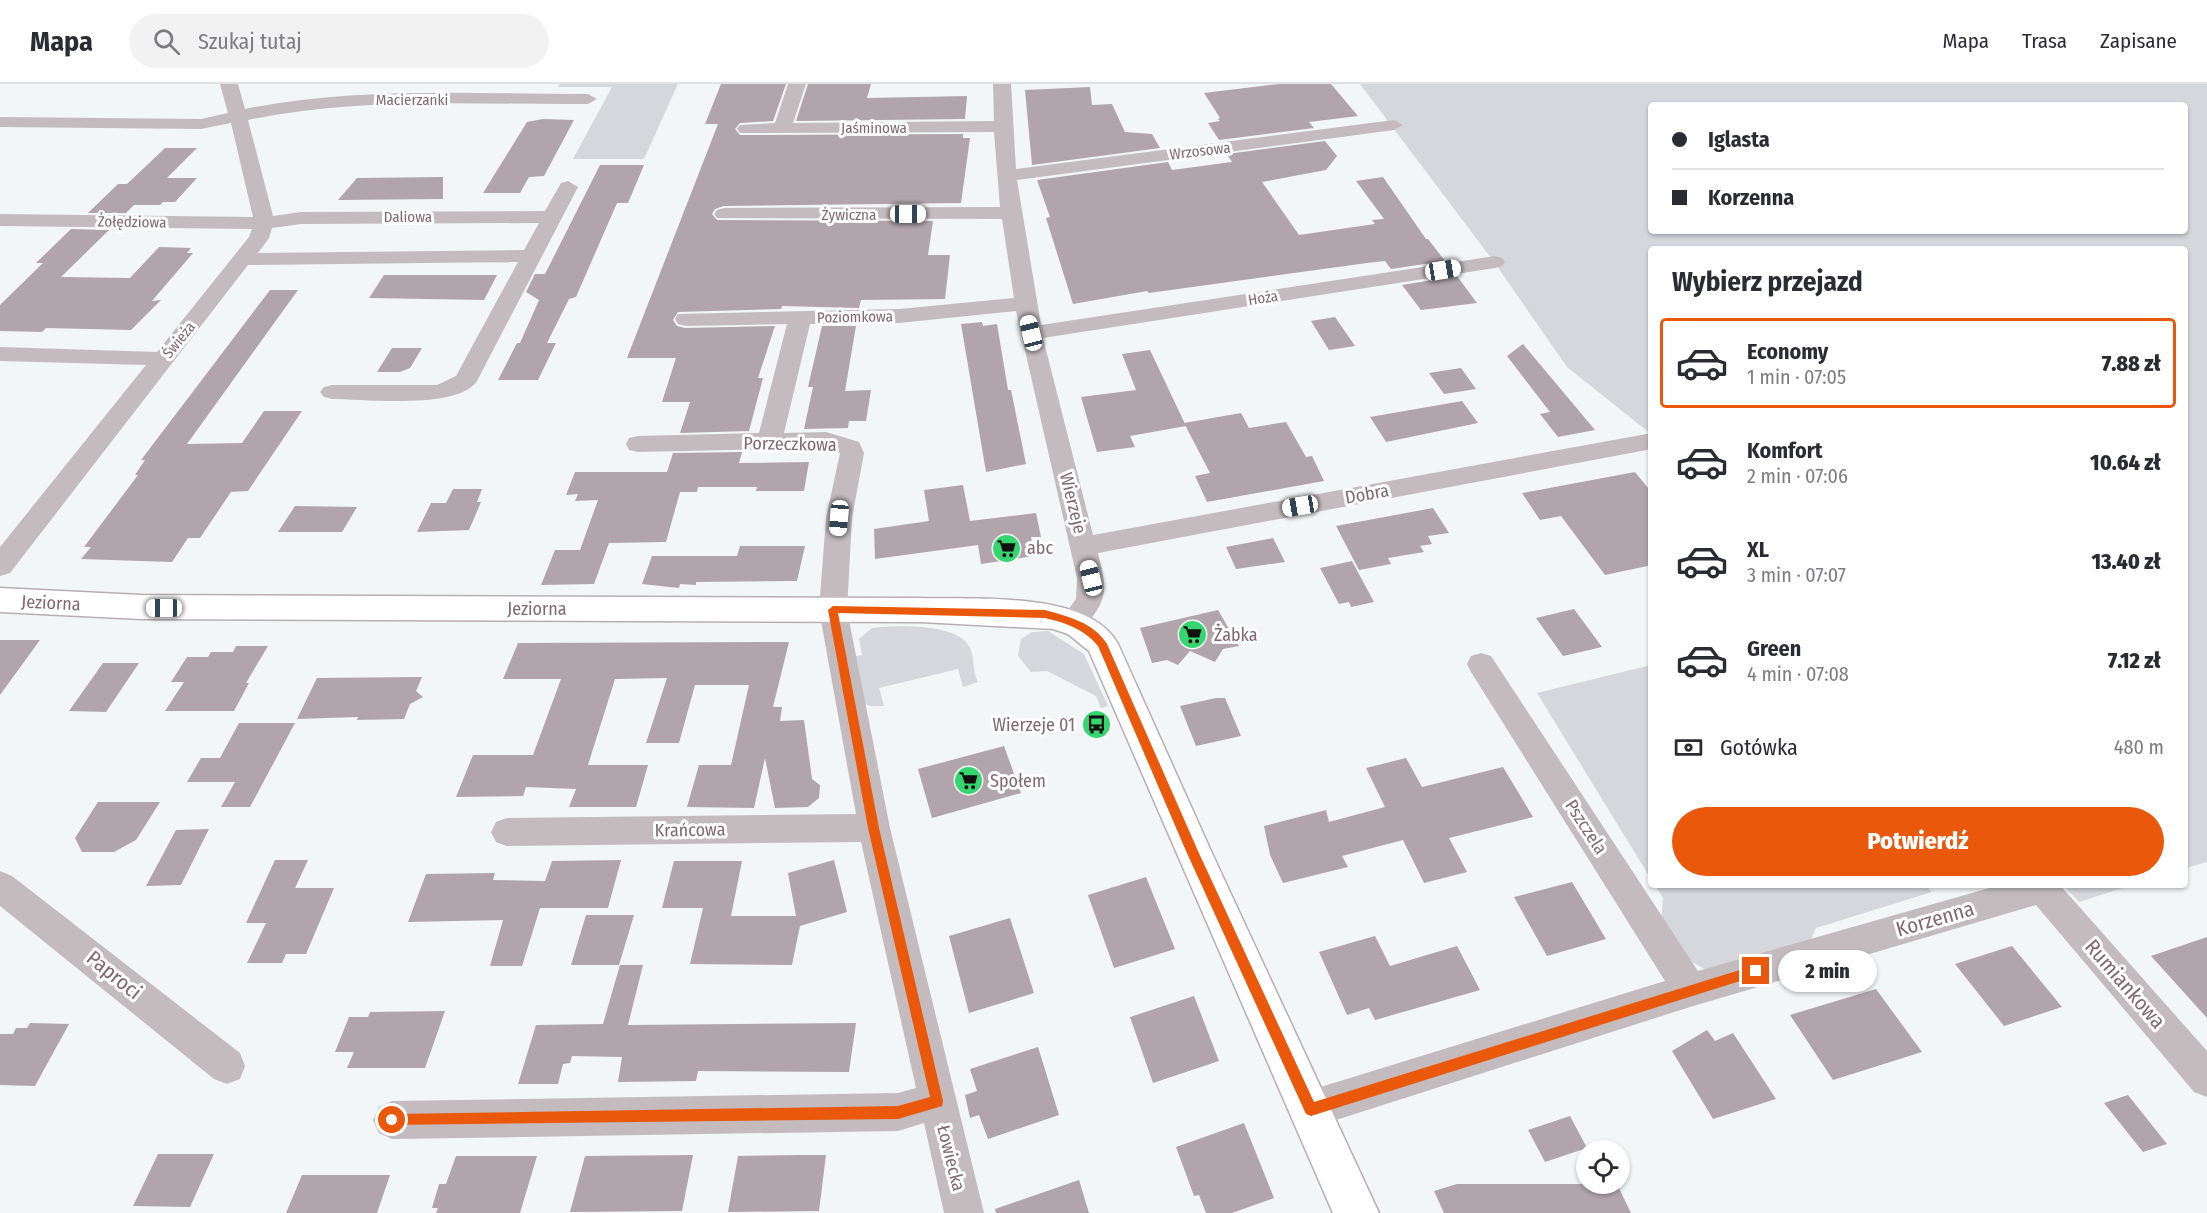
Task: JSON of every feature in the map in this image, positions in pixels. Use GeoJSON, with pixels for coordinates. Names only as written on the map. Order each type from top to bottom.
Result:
{"type":"FeatureCollection","features":[{"type":"Feature","properties":{"kind":"street"},"geometry":{"type":"LineString","coordinates":[[229,84],[236,117],[253,168],[264,223]]}},
{"type":"Feature","properties":{"kind":"street"},"geometry":{"type":"LineString","coordinates":[[782,129],[796,84]]}},
{"type":"Feature","properties":{"kind":"street","name":"Wierzeje"},"geometry":{"type":"LineString","coordinates":[[1002,84],[1002,126],[1006,176],[1024,304],[1091,578],[1090,601],[1073,622]]}},
{"type":"Feature","properties":{"kind":"street","name":"Macierzanki"},"geometry":{"type":"LineString","coordinates":[[0,122],[201,124],[297,104],[339,100],[588,99]]}},
{"type":"Feature","properties":{"kind":"street","name":"Jaśminowa"},"geometry":{"type":"LineString","coordinates":[[746,129],[1002,126]]}},
{"type":"Feature","properties":{"kind":"street","name":"Wrzosowa"},"geometry":{"type":"LineString","coordinates":[[1006,176],[1394,126]]}},
{"type":"Feature","properties":{"kind":"street"},"geometry":{"type":"LineString","coordinates":[[332,392],[441,392],[465,381],[568,187]]}},
{"type":"Feature","properties":{"kind":"street","name":"Żywiczna"},"geometry":{"type":"LineString","coordinates":[[724,214],[1010,213]]}},
{"type":"Feature","properties":{"kind":"street","name":"Daliowa"},"geometry":{"type":"LineString","coordinates":[[264,223],[317,217],[552,217]]}},
{"type":"Feature","properties":{"kind":"street","name":"Żołędziowa"},"geometry":{"type":"LineString","coordinates":[[0,220],[264,223]]}},
{"type":"Feature","properties":{"kind":"street","name":"Świeża"},"geometry":{"type":"LineString","coordinates":[[0,566],[244,259],[259,238],[264,223]]}},
{"type":"Feature","properties":{"kind":"street"},"geometry":{"type":"LineString","coordinates":[[244,259],[531,256]]}},
{"type":"Feature","properties":{"kind":"street","name":"Hoża"},"geometry":{"type":"LineString","coordinates":[[1031,333],[1495,262]]}},
{"type":"Feature","properties":{"kind":"street","name":"Poziomkowa"},"geometry":{"type":"LineString","coordinates":[[686,319],[899,316],[1024,304]]}},
{"type":"Feature","properties":{"kind":"street"},"geometry":{"type":"LineString","coordinates":[[769,443],[800,318]]}},
{"type":"Feature","properties":{"kind":"street"},"geometry":{"type":"LineString","coordinates":[[0,354],[164,359]]}},
{"type":"Feature","properties":{"kind":"street","name":"Porzeczkowa"},"geometry":{"type":"LineString","coordinates":[[638,444],[826,440],[846,444],[852,453],[839,518],[833,610]]}},
{"type":"Feature","properties":{"kind":"street","name":"Dobra"},"geometry":{"type":"LineString","coordinates":[[1083,546],[1648,442]]}},
{"type":"Feature","properties":{"kind":"street","name":"Jeziorna"},"geometry":{"type":"LineString","coordinates":[[0,600],[141,607],[833,610],[1045,614],[1073,622]]}},
{"type":"Feature","properties":{"kind":"street","name":"Łowiecka"},"geometry":{"type":"LineString","coordinates":[[833,610],[874,828],[964,1213]]}},
{"type":"Feature","properties":{"kind":"street"},"geometry":{"type":"LineString","coordinates":[[1073,622],[1094,634],[1102,644],[1192,851],[1311,1109],[1356,1213]]}},
{"type":"Feature","properties":{"kind":"street","name":"Pszczela"},"geometry":{"type":"LineString","coordinates":[[1481,664],[1690,990]]}},
{"type":"Feature","properties":{"kind":"street","name":"Krańcowa"},"geometry":{"type":"LineString","coordinates":[[507,832],[874,828]]}},
{"type":"Feature","properties":{"kind":"street","name":"Paproci"},"geometry":{"type":"LineString","coordinates":[[0,885],[227,1066]]}},
{"type":"Feature","properties":{"kind":"street","name":"Korzenna"},"geometry":{"type":"LineString","coordinates":[[1311,1109],[1690,990],[2042,888]]}},
{"type":"Feature","properties":{"kind":"street","name":"Rumiankowa"},"geometry":{"type":"LineString","coordinates":[[2042,888],[2207,1079]]}},
{"type":"Feature","properties":{"kind":"street"},"geometry":{"type":"LineString","coordinates":[[392,1120],[898,1112],[937,1101]]}},
{"type":"Feature","properties":{"kind":"shaded area"},"geometry":{"type":"Polygon","coordinates":[[[560,84],[678,84],[644,159],[573,159],[612,87],[558,87],[560,84]]]}},
{"type":"Feature","properties":{"kind":"shaded area"},"geometry":{"type":"Polygon","coordinates":[[[1360,84],[2207,84],[2207,862],[2188,867],[2188,246],[1648,246],[1648,432],[1567,367],[1494,262],[1360,84]]]}},
{"type":"Feature","properties":{"kind":"shaded area"},"geometry":{"type":"Polygon","coordinates":[[[924,627],[939,629],[962,638],[969,646],[978,682],[963,687],[958,669],[879,688],[884,706],[869,706],[863,702],[852,657],[862,655],[859,639],[872,628],[924,627]]]}},
{"type":"Feature","properties":{"kind":"shaded area"},"geometry":{"type":"Polygon","coordinates":[[[1048,631],[1084,654],[1108,706],[1101,708],[1096,696],[1047,671],[1031,672],[1018,656],[1021,639],[1032,632],[1048,631]]]}},
{"type":"Feature","properties":{"kind":"shaded area"},"geometry":{"type":"Polygon","coordinates":[[[1648,666],[1648,874],[1537,693],[1648,666]]]}},
{"type":"Feature","properties":{"kind":"shaded area"},"geometry":{"type":"Polygon","coordinates":[[[1657,888],[1929,888],[1932,892],[1816,928],[1809,944],[1708,971],[1689,960],[1661,922],[1663,898],[1657,888]]]}},
{"type":"Feature","properties":{"kind":"shaded area"},"geometry":{"type":"Polygon","coordinates":[[[2066,888],[2123,888],[2079,902],[2066,888]]]}},
{"type":"Feature","properties":{"kind":"building"},"geometry":{"type":"Polygon","coordinates":[[[721,84],[786,84],[773,121],[740,123],[735,129],[740,135],[963,134],[963,138],[970,138],[961,203],[724,206],[715,209],[712,214],[717,220],[933,221],[928,255],[950,255],[945,299],[861,300],[859,308],[782,306],[781,309],[678,312],[673,320],[677,326],[685,328],[775,326],[758,378],[763,378],[749,431],[680,433],[690,402],[662,402],[676,358],[627,358],[718,124],[705,124],[721,84]]]}},
{"type":"Feature","properties":{"kind":"building"},"geometry":{"type":"Polygon","coordinates":[[[808,84],[871,84],[867,98],[967,96],[965,119],[796,121],[808,84]]]}},
{"type":"Feature","properties":{"kind":"building"},"geometry":{"type":"Polygon","coordinates":[[[1279,84],[1331,84],[1358,116],[1309,122],[1314,128],[1219,140],[1208,123],[1220,121],[1218,119],[1220,118],[1204,93],[1279,84]]]}},
{"type":"Feature","properties":{"kind":"building"},"geometry":{"type":"Polygon","coordinates":[[[1090,87],[1092,105],[1112,104],[1125,132],[1152,134],[1160,148],[1032,165],[1025,90],[1090,87]]]}},
{"type":"Feature","properties":{"kind":"building"},"geometry":{"type":"Polygon","coordinates":[[[543,119],[574,120],[544,176],[529,177],[520,193],[483,193],[527,122],[543,119]]]}},
{"type":"Feature","properties":{"kind":"building"},"geometry":{"type":"Polygon","coordinates":[[[1325,141],[1337,156],[1326,170],[1262,182],[1299,235],[1375,224],[1372,220],[1384,219],[1356,181],[1383,177],[1426,239],[1445,261],[1391,269],[1385,261],[1367,263],[1149,293],[1147,291],[1073,304],[1046,218],[1050,217],[1037,180],[1168,162],[1172,170],[1232,162],[1227,154],[1325,141]]]}},
{"type":"Feature","properties":{"kind":"building"},"geometry":{"type":"Polygon","coordinates":[[[165,148],[197,148],[167,178],[197,178],[175,202],[163,202],[160,205],[134,205],[126,213],[88,213],[118,184],[127,184],[165,148]]]}},
{"type":"Feature","properties":{"kind":"building"},"geometry":{"type":"Polygon","coordinates":[[[600,165],[644,165],[628,203],[617,203],[576,297],[569,299],[547,343],[556,343],[538,380],[498,380],[517,343],[520,343],[539,300],[526,292],[535,274],[545,274],[600,165]]]}},
{"type":"Feature","properties":{"kind":"building"},"geometry":{"type":"Polygon","coordinates":[[[443,177],[443,199],[338,200],[357,178],[443,177]]]}},
{"type":"Feature","properties":{"kind":"building"},"geometry":{"type":"Polygon","coordinates":[[[71,229],[109,230],[61,277],[130,278],[159,247],[191,248],[187,253],[193,253],[152,301],[161,300],[131,330],[46,328],[42,332],[0,331],[0,305],[43,263],[36,263],[71,229]]]}},
{"type":"Feature","properties":{"kind":"building"},"geometry":{"type":"Polygon","coordinates":[[[384,275],[497,275],[484,300],[369,298],[384,275]]]}},
{"type":"Feature","properties":{"kind":"building"},"geometry":{"type":"Polygon","coordinates":[[[1457,276],[1477,303],[1421,310],[1402,285],[1457,276]]]}},
{"type":"Feature","properties":{"kind":"building"},"geometry":{"type":"Polygon","coordinates":[[[270,290],[298,290],[187,444],[242,443],[264,411],[302,411],[248,491],[231,492],[200,538],[188,538],[172,562],[81,559],[91,547],[84,547],[138,475],[135,475],[145,460],[141,460],[270,290]]]}},
{"type":"Feature","properties":{"kind":"building"},"geometry":{"type":"Polygon","coordinates":[[[1335,317],[1355,346],[1329,350],[1311,321],[1335,317]]]}},
{"type":"Feature","properties":{"kind":"building"},"geometry":{"type":"Polygon","coordinates":[[[982,322],[983,326],[997,324],[1008,390],[1011,390],[1026,464],[986,472],[961,324],[982,322]]]}},
{"type":"Feature","properties":{"kind":"building"},"geometry":{"type":"Polygon","coordinates":[[[822,326],[856,326],[845,391],[871,390],[866,421],[849,421],[848,428],[804,429],[813,387],[808,387],[822,326]]]}},
{"type":"Feature","properties":{"kind":"building"},"geometry":{"type":"Polygon","coordinates":[[[1523,344],[1595,430],[1558,437],[1540,414],[1550,412],[1507,356],[1523,344]]]}},
{"type":"Feature","properties":{"kind":"building"},"geometry":{"type":"Polygon","coordinates":[[[392,348],[422,348],[410,368],[400,372],[377,372],[392,348]]]}},
{"type":"Feature","properties":{"kind":"building"},"geometry":{"type":"Polygon","coordinates":[[[1150,350],[1186,426],[1130,436],[1135,447],[1097,452],[1081,397],[1136,390],[1122,354],[1150,350]]]}},
{"type":"Feature","properties":{"kind":"building"},"geometry":{"type":"Polygon","coordinates":[[[1461,368],[1476,389],[1444,394],[1429,373],[1461,368]]]}},
{"type":"Feature","properties":{"kind":"building"},"geometry":{"type":"Polygon","coordinates":[[[1462,401],[1478,423],[1386,442],[1370,417],[1462,401]]]}},
{"type":"Feature","properties":{"kind":"building"},"geometry":{"type":"Polygon","coordinates":[[[1241,413],[1249,428],[1286,422],[1306,457],[1312,456],[1324,481],[1207,502],[1195,476],[1210,473],[1184,423],[1241,413]]]}},
{"type":"Feature","properties":{"kind":"building"},"geometry":{"type":"Polygon","coordinates":[[[742,452],[739,463],[809,462],[804,491],[756,491],[757,487],[698,487],[697,492],[680,492],[666,542],[609,543],[594,584],[541,585],[555,550],[580,550],[598,500],[575,501],[578,494],[566,495],[575,472],[667,472],[673,453],[742,452]]]}},
{"type":"Feature","properties":{"kind":"building"},"geometry":{"type":"Polygon","coordinates":[[[1635,472],[1648,488],[1648,566],[1605,575],[1561,516],[1540,520],[1522,493],[1635,472]]]}},
{"type":"Feature","properties":{"kind":"building"},"geometry":{"type":"Polygon","coordinates":[[[963,485],[970,521],[1036,513],[1041,537],[1031,537],[1034,556],[981,564],[978,545],[875,559],[874,529],[929,521],[924,490],[963,485]]]}},
{"type":"Feature","properties":{"kind":"building"},"geometry":{"type":"Polygon","coordinates":[[[453,489],[482,489],[477,502],[481,502],[469,530],[417,532],[431,503],[446,503],[453,489]]]}},
{"type":"Feature","properties":{"kind":"building"},"geometry":{"type":"Polygon","coordinates":[[[295,506],[357,507],[342,532],[278,532],[295,506]]]}},
{"type":"Feature","properties":{"kind":"building"},"geometry":{"type":"Polygon","coordinates":[[[1433,508],[1449,533],[1428,536],[1432,544],[1420,546],[1424,552],[1388,558],[1391,564],[1359,570],[1336,526],[1433,508]]]}},
{"type":"Feature","properties":{"kind":"building"},"geometry":{"type":"Polygon","coordinates":[[[1273,538],[1285,562],[1236,569],[1226,547],[1273,538]]]}},
{"type":"Feature","properties":{"kind":"building"},"geometry":{"type":"Polygon","coordinates":[[[740,546],[805,546],[797,581],[696,582],[696,585],[680,584],[679,588],[642,584],[652,556],[737,556],[740,546]]]}},
{"type":"Feature","properties":{"kind":"building"},"geometry":{"type":"Polygon","coordinates":[[[1352,561],[1374,602],[1351,607],[1349,602],[1339,604],[1320,568],[1352,561]]]}},
{"type":"Feature","properties":{"kind":"building"},"geometry":{"type":"Polygon","coordinates":[[[1574,609],[1602,647],[1563,656],[1536,618],[1574,609]]]}},
{"type":"Feature","properties":{"kind":"building","name":"Żabka"},"geometry":{"type":"Polygon","coordinates":[[[1218,610],[1239,646],[1223,649],[1215,662],[1190,651],[1178,665],[1167,660],[1152,663],[1140,628],[1218,610]]]}},
{"type":"Feature","properties":{"kind":"building"},"geometry":{"type":"Polygon","coordinates":[[[0,640],[40,640],[0,695],[0,640]]]}},
{"type":"Feature","properties":{"kind":"building"},"geometry":{"type":"Polygon","coordinates":[[[789,642],[773,707],[782,707],[780,721],[804,720],[812,779],[820,785],[819,798],[808,807],[775,808],[765,758],[754,808],[687,807],[699,765],[731,765],[749,685],[695,685],[679,743],[646,743],[667,678],[615,679],[588,765],[648,765],[636,807],[569,807],[576,789],[526,787],[523,796],[456,797],[473,755],[533,755],[561,679],[503,679],[518,643],[789,642]]]}},
{"type":"Feature","properties":{"kind":"building"},"geometry":{"type":"Polygon","coordinates":[[[236,646],[268,646],[246,683],[249,683],[234,711],[165,711],[184,682],[171,682],[187,657],[208,657],[211,652],[233,652],[236,646]]]}},
{"type":"Feature","properties":{"kind":"building"},"geometry":{"type":"Polygon","coordinates":[[[103,663],[139,663],[106,712],[69,711],[103,663]]]}},
{"type":"Feature","properties":{"kind":"building"},"geometry":{"type":"Polygon","coordinates":[[[422,677],[416,691],[423,697],[410,704],[404,719],[357,720],[358,717],[297,719],[317,678],[422,677]]]}},
{"type":"Feature","properties":{"kind":"building"},"geometry":{"type":"Polygon","coordinates":[[[1225,698],[1241,736],[1196,746],[1180,706],[1225,698]]]}},
{"type":"Feature","properties":{"kind":"building"},"geometry":{"type":"Polygon","coordinates":[[[239,723],[295,723],[250,807],[221,807],[235,782],[187,782],[201,758],[220,758],[239,723]]]}},
{"type":"Feature","properties":{"kind":"building","name":"Społem"},"geometry":{"type":"Polygon","coordinates":[[[1004,746],[1021,793],[932,818],[918,769],[1004,746]]]}},
{"type":"Feature","properties":{"kind":"building"},"geometry":{"type":"Polygon","coordinates":[[[1406,758],[1422,787],[1503,767],[1533,817],[1449,838],[1467,872],[1424,883],[1403,840],[1342,856],[1348,867],[1283,883],[1270,855],[1264,826],[1326,810],[1329,822],[1385,807],[1366,768],[1406,758]]]}},
{"type":"Feature","properties":{"kind":"building"},"geometry":{"type":"Polygon","coordinates":[[[98,802],[160,802],[136,840],[114,852],[82,852],[75,838],[98,802]]]}},
{"type":"Feature","properties":{"kind":"building"},"geometry":{"type":"Polygon","coordinates":[[[209,829],[181,885],[146,886],[176,830],[209,829]]]}},
{"type":"Feature","properties":{"kind":"building"},"geometry":{"type":"Polygon","coordinates":[[[275,860],[308,860],[295,888],[334,888],[306,954],[286,954],[282,963],[247,963],[266,923],[246,923],[275,860]]]}},
{"type":"Feature","properties":{"kind":"building"},"geometry":{"type":"Polygon","coordinates":[[[621,860],[608,908],[540,908],[522,966],[490,966],[503,920],[408,922],[426,874],[495,873],[493,880],[545,881],[552,861],[621,860]]]}},
{"type":"Feature","properties":{"kind":"building"},"geometry":{"type":"Polygon","coordinates":[[[834,860],[847,912],[800,926],[792,965],[690,964],[703,908],[662,908],[674,861],[742,861],[731,916],[796,916],[788,873],[834,860]]]}},
{"type":"Feature","properties":{"kind":"building"},"geometry":{"type":"Polygon","coordinates":[[[1146,877],[1175,949],[1114,968],[1088,895],[1146,877]]]}},
{"type":"Feature","properties":{"kind":"building"},"geometry":{"type":"Polygon","coordinates":[[[1572,882],[1606,939],[1547,956],[1514,897],[1572,882]]]}},
{"type":"Feature","properties":{"kind":"building"},"geometry":{"type":"Polygon","coordinates":[[[586,915],[634,915],[619,965],[571,965],[586,915]]]}},
{"type":"Feature","properties":{"kind":"building"},"geometry":{"type":"Polygon","coordinates":[[[1010,918],[1034,993],[969,1013],[949,936],[1010,918]]]}},
{"type":"Feature","properties":{"kind":"building"},"geometry":{"type":"Polygon","coordinates":[[[1375,936],[1390,966],[1457,946],[1480,990],[1375,1020],[1369,1008],[1347,1015],[1319,952],[1375,936]]]}},
{"type":"Feature","properties":{"kind":"building"},"geometry":{"type":"Polygon","coordinates":[[[2207,937],[2207,1018],[2151,956],[2207,937]]]}},
{"type":"Feature","properties":{"kind":"building"},"geometry":{"type":"Polygon","coordinates":[[[2012,946],[2062,1007],[2004,1026],[1955,964],[2012,946]]]}},
{"type":"Feature","properties":{"kind":"building"},"geometry":{"type":"Polygon","coordinates":[[[620,965],[643,965],[628,1025],[856,1023],[849,1072],[698,1071],[696,1081],[618,1082],[622,1057],[572,1056],[570,1063],[563,1064],[558,1084],[518,1084],[536,1025],[603,1024],[620,965]]]}},
{"type":"Feature","properties":{"kind":"building"},"geometry":{"type":"Polygon","coordinates":[[[1876,989],[1922,1052],[1833,1080],[1790,1015],[1876,989]]]}},
{"type":"Feature","properties":{"kind":"building"},"geometry":{"type":"Polygon","coordinates":[[[1194,996],[1219,1061],[1153,1083],[1130,1017],[1194,996]]]}},
{"type":"Feature","properties":{"kind":"building"},"geometry":{"type":"Polygon","coordinates":[[[445,1011],[425,1068],[347,1068],[354,1052],[335,1052],[349,1017],[368,1017],[370,1012],[445,1011]]]}},
{"type":"Feature","properties":{"kind":"building"},"geometry":{"type":"Polygon","coordinates":[[[30,1023],[69,1024],[35,1086],[0,1085],[0,1034],[13,1034],[16,1028],[27,1028],[30,1023]]]}},
{"type":"Feature","properties":{"kind":"building"},"geometry":{"type":"Polygon","coordinates":[[[1707,1030],[1715,1041],[1733,1033],[1776,1099],[1713,1119],[1672,1051],[1707,1030]]]}},
{"type":"Feature","properties":{"kind":"building"},"geometry":{"type":"Polygon","coordinates":[[[1038,1047],[1059,1115],[988,1139],[979,1115],[970,1118],[965,1095],[977,1091],[970,1069],[1038,1047]]]}},
{"type":"Feature","properties":{"kind":"building"},"geometry":{"type":"Polygon","coordinates":[[[2128,1095],[2167,1144],[2143,1152],[2104,1103],[2128,1095]]]}},
{"type":"Feature","properties":{"kind":"building"},"geometry":{"type":"Polygon","coordinates":[[[1570,1116],[1583,1140],[1576,1140],[1576,1152],[1545,1162],[1528,1130],[1570,1116]]]}},
{"type":"Feature","properties":{"kind":"building"},"geometry":{"type":"Polygon","coordinates":[[[1244,1123],[1274,1198],[1232,1213],[1206,1213],[1199,1195],[1194,1196],[1176,1147],[1244,1123]]]}},
{"type":"Feature","properties":{"kind":"building"},"geometry":{"type":"Polygon","coordinates":[[[158,1154],[214,1154],[190,1207],[133,1206],[158,1154]]]}},
{"type":"Feature","properties":{"kind":"building"},"geometry":{"type":"Polygon","coordinates":[[[693,1155],[682,1211],[570,1212],[585,1156],[693,1155]]]}},
{"type":"Feature","properties":{"kind":"building"},"geometry":{"type":"Polygon","coordinates":[[[826,1155],[819,1211],[728,1212],[738,1156],[826,1155]]]}},
{"type":"Feature","properties":{"kind":"building"},"geometry":{"type":"Polygon","coordinates":[[[456,1156],[537,1156],[520,1213],[436,1213],[438,1208],[432,1208],[439,1184],[446,1184],[456,1156]]]}},
{"type":"Feature","properties":{"kind":"building"},"geometry":{"type":"Polygon","coordinates":[[[302,1175],[390,1175],[377,1213],[286,1213],[302,1175]]]}},
{"type":"Feature","properties":{"kind":"building"},"geometry":{"type":"Polygon","coordinates":[[[1079,1180],[1089,1213],[996,1213],[995,1209],[1079,1180]]]}},
{"type":"Feature","properties":{"kind":"building"},"geometry":{"type":"Polygon","coordinates":[[[1457,1184],[1576,1184],[1576,1194],[1622,1194],[1631,1213],[1444,1213],[1434,1191],[1457,1184]]]}},
{"type":"Feature","properties":{"kind":"place","name":"abc"},"geometry":{"type":"Point","coordinates":[1006,548]}},
{"type":"Feature","properties":{"kind":"place","name":"Żabka"},"geometry":{"type":"Point","coordinates":[1193,635]}},
{"type":"Feature","properties":{"kind":"place","name":"Wierzeje 01"},"geometry":{"type":"Point","coordinates":[1096,725]}},
{"type":"Feature","properties":{"kind":"place","name":"Społem"},"geometry":{"type":"Point","coordinates":[969,781]}},
{"type":"Feature","properties":{"kind":"route"},"geometry":{"type":"LineString","coordinates":[[392,1120],[898,1112],[937,1101],[874,828],[833,610],[1045,614],[1073,622],[1094,634],[1102,644],[1192,851],[1311,1109],[1756,971]]}}]}
